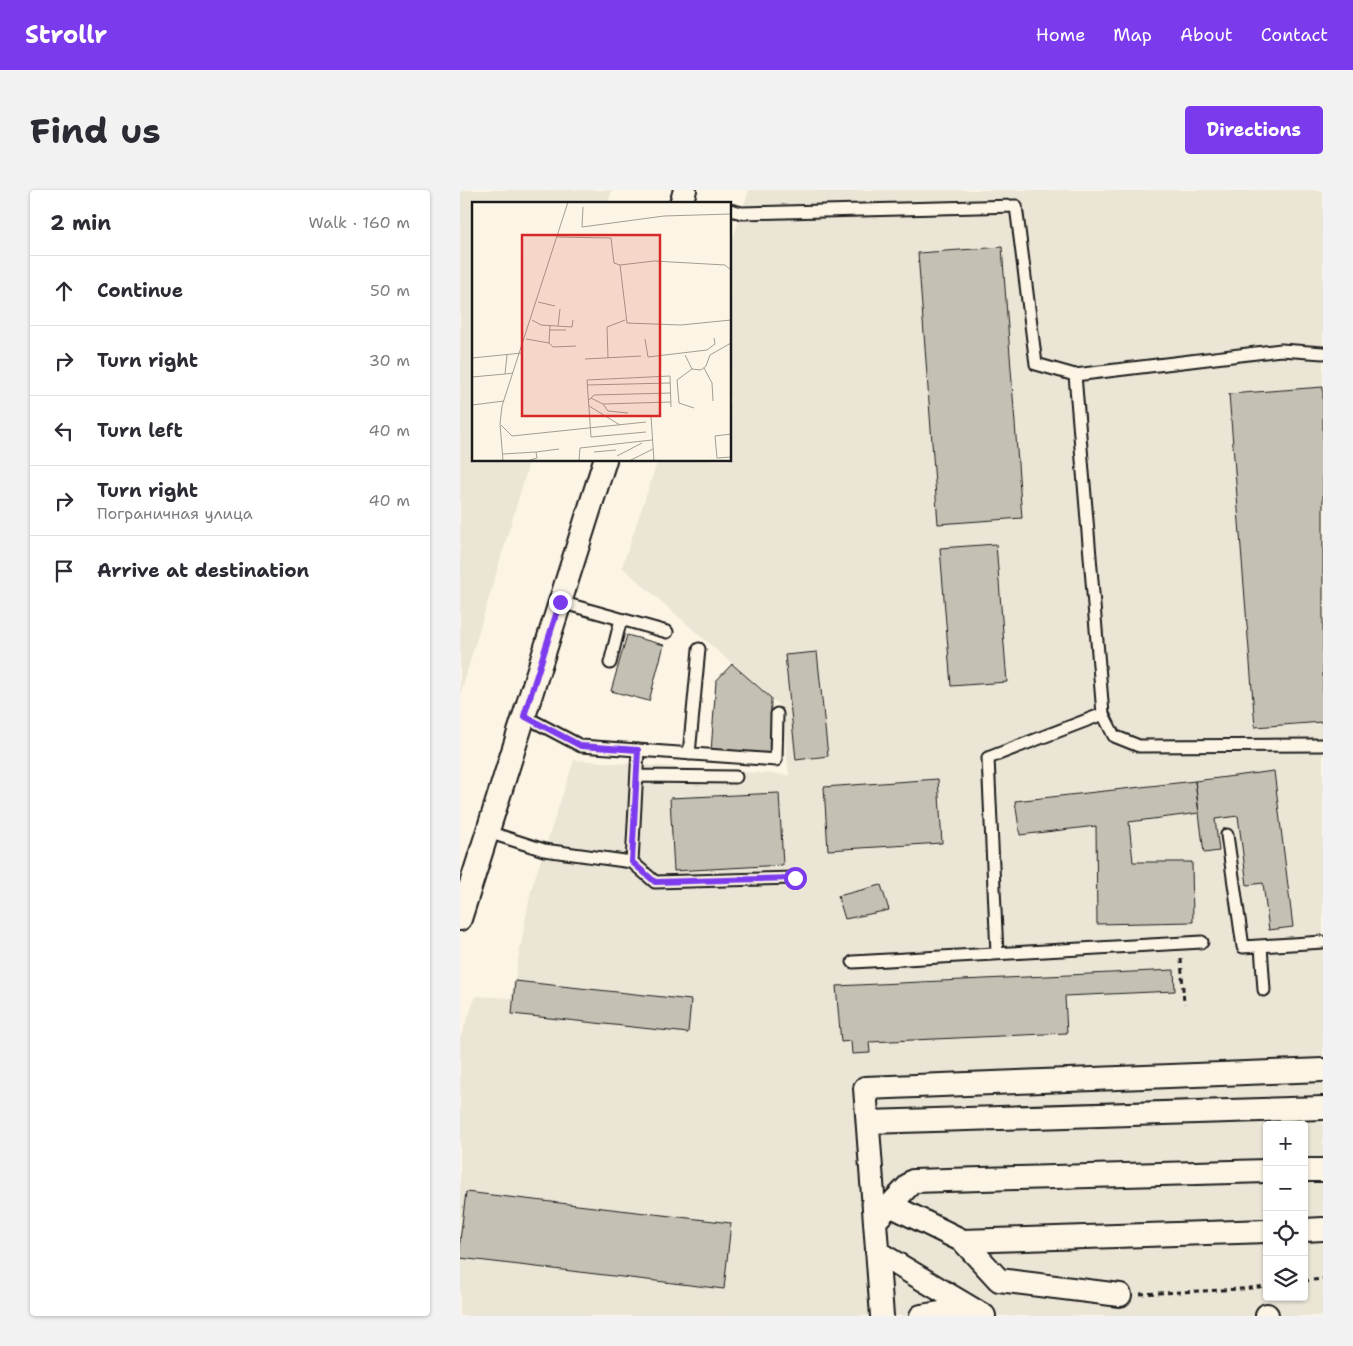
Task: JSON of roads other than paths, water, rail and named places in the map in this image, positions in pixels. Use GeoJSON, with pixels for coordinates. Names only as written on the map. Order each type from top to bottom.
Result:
{"type":"FeatureCollection","features":[{"type":"Feature","properties":{"kind":"street"},"geometry":{"type":"LineString","coordinates":[[460,919],[605,461]]}},
{"type":"Feature","properties":{"kind":"street"},"geometry":{"type":"LineString","coordinates":[[882,1316],[865,1088],[1323,1070]]}},
{"type":"Feature","properties":{"kind":"street"},"geometry":{"type":"LineString","coordinates":[[868,1122],[1323,1108]]}},
{"type":"Feature","properties":{"kind":"street"},"geometry":{"type":"LineString","coordinates":[[1308,1170],[1323,1170]]}},
{"type":"Feature","properties":{"kind":"street"},"geometry":{"type":"LineString","coordinates":[[875,1221],[913,1181],[1263,1172]]}},
{"type":"Feature","properties":{"kind":"street"},"geometry":{"type":"LineString","coordinates":[[890,1205],[963,1240],[999,1280],[1120,1295]]}},
{"type":"Feature","properties":{"kind":"street"},"geometry":{"type":"LineString","coordinates":[[1308,1230],[1323,1229]]}},
{"type":"Feature","properties":{"kind":"street"},"geometry":{"type":"LineString","coordinates":[[963,1240],[1263,1231]]}},
{"type":"Feature","properties":{"kind":"street"},"geometry":{"type":"LineString","coordinates":[[877,1252],[977,1312]]}},
{"type":"Feature","properties":{"kind":"street"},"geometry":{"type":"LineString","coordinates":[[921,1316],[977,1312]]}},
{"type":"Feature","properties":{"kind":"lane"},"geometry":{"type":"LineString","coordinates":[[731,210],[752,212],[1016,206],[1036,364],[1075,375],[1281,350],[1323,353]]}},
{"type":"Feature","properties":{"kind":"lane"},"geometry":{"type":"LineString","coordinates":[[1075,375],[1103,714],[1114,736],[1139,746],[1323,745]]}},
{"type":"Feature","properties":{"kind":"lane"},"geometry":{"type":"LineString","coordinates":[[560,602],[667,632]]}},
{"type":"Feature","properties":{"kind":"lane"},"geometry":{"type":"LineString","coordinates":[[610,663],[621,619]]}},
{"type":"Feature","properties":{"kind":"lane"},"geometry":{"type":"LineString","coordinates":[[689,754],[699,649]]}},
{"type":"Feature","properties":{"kind":"lane"},"geometry":{"type":"LineString","coordinates":[[524,716],[581,746],[776,760],[777,714]]}},
{"type":"Feature","properties":{"kind":"lane"},"geometry":{"type":"LineString","coordinates":[[997,953],[988,758],[1103,714]]}},
{"type":"Feature","properties":{"kind":"lane"},"geometry":{"type":"LineString","coordinates":[[632,862],[638,750]]}},
{"type":"Feature","properties":{"kind":"lane"},"geometry":{"type":"LineString","coordinates":[[637,776],[736,777]]}},
{"type":"Feature","properties":{"kind":"lane"},"geometry":{"type":"LineString","coordinates":[[488,832],[544,850],[632,862],[655,882],[795,878]]}},
{"type":"Feature","properties":{"kind":"lane"},"geometry":{"type":"LineString","coordinates":[[1226,835],[1244,947],[1323,942]]}},
{"type":"Feature","properties":{"kind":"lane"},"geometry":{"type":"LineString","coordinates":[[853,962],[1202,942]]}},
{"type":"Feature","properties":{"kind":"lane"},"geometry":{"type":"LineString","coordinates":[[1261,946],[1264,990]]}}]}
